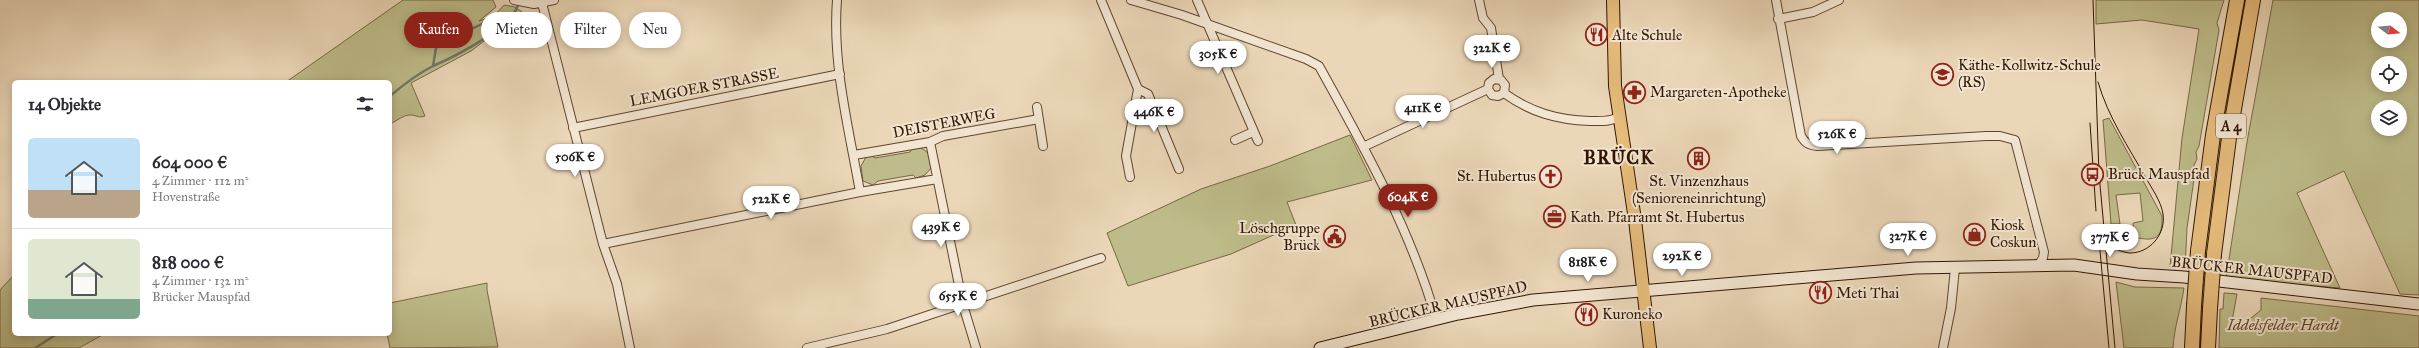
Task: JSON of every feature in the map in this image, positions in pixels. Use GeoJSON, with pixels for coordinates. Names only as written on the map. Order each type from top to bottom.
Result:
{"type":"FeatureCollection","features":[{"type":"Feature","properties":{"kind":"highway","name":"A 4"},"geometry":{"type":"LineString","coordinates":[[2192,348],[2198,251],[2213,135],[2237,0]]}},
{"type":"Feature","properties":{"kind":"highway","name":"A 4"},"geometry":{"type":"LineString","coordinates":[[2208,348],[2214,254],[2229,138],[2253,0]]}},
{"type":"Feature","properties":{"kind":"main road"},"geometry":{"type":"LineString","coordinates":[[1614,0],[1615,86],[1645,292],[1650,348]]}},
{"type":"Feature","properties":{"kind":"main road","name":"BRÜCKER MAUSPFAD"},"geometry":{"type":"LineString","coordinates":[[1320,348],[1339,346],[1436,319],[1491,307],[1552,297],[1645,292],[1905,269],[2039,264],[2079,265],[2138,274],[2184,277],[2419,304]]}},
{"type":"Feature","properties":{"kind":"street"},"geometry":{"type":"LineString","coordinates":[[517,1],[542,3],[554,0]]}},
{"type":"Feature","properties":{"kind":"street"},"geometry":{"type":"LineString","coordinates":[[837,0],[836,23],[840,74],[860,192]]}},
{"type":"Feature","properties":{"kind":"street"},"geometry":{"type":"LineString","coordinates":[[1101,0],[1138,89],[1126,156],[1130,177]]}},
{"type":"Feature","properties":{"kind":"street"},"geometry":{"type":"LineString","coordinates":[[1131,0],[1206,24],[1306,59],[1319,66],[1363,147],[1391,204],[1428,294],[1436,319]]}},
{"type":"Feature","properties":{"kind":"street"},"geometry":{"type":"LineString","coordinates":[[1197,0],[1206,24],[1258,141]]}},
{"type":"Feature","properties":{"kind":"street"},"geometry":{"type":"LineString","coordinates":[[1479,0],[1483,18],[1491,28],[1499,79],[1505,85],[1504,93]]}},
{"type":"Feature","properties":{"kind":"street"},"geometry":{"type":"LineString","coordinates":[[1776,0],[1778,19],[1801,136],[1810,145],[1986,136],[2004,136],[2015,140],[2044,252],[2039,264]]}},
{"type":"Feature","properties":{"kind":"street"},"geometry":{"type":"LineString","coordinates":[[1778,19],[1813,12],[1839,0]]}},
{"type":"Feature","properties":{"kind":"street"},"geometry":{"type":"LineString","coordinates":[[542,3],[572,128],[603,244],[617,284],[630,348]]}},
{"type":"Feature","properties":{"kind":"street","name":"LEMGOER STRASSE"},"geometry":{"type":"LineString","coordinates":[[572,128],[840,74]]}},
{"type":"Feature","properties":{"kind":"street"},"geometry":{"type":"LineString","coordinates":[[1363,147],[1488,89],[1491,81],[1499,79]]}},
{"type":"Feature","properties":{"kind":"street"},"geometry":{"type":"LineString","coordinates":[[1138,89],[1148,94],[1179,168]]}},
{"type":"Feature","properties":{"kind":"street"},"geometry":{"type":"LineString","coordinates":[[1488,89],[1494,96],[1504,93]]}},
{"type":"Feature","properties":{"kind":"street"},"geometry":{"type":"LineString","coordinates":[[1504,93],[1517,103],[1546,115],[1591,121],[1611,121],[1619,117]]}},
{"type":"Feature","properties":{"kind":"street"},"geometry":{"type":"LineString","coordinates":[[1037,107],[1044,146]]}},
{"type":"Feature","properties":{"kind":"street","name":"DEISTERWEG"},"geometry":{"type":"LineString","coordinates":[[854,155],[930,142],[943,136],[1039,120]]}},
{"type":"Feature","properties":{"kind":"street"},"geometry":{"type":"LineString","coordinates":[[1235,140],[1253,132]]}},
{"type":"Feature","properties":{"kind":"street"},"geometry":{"type":"LineString","coordinates":[[930,142],[963,305],[976,348]]}},
{"type":"Feature","properties":{"kind":"street"},"geometry":{"type":"LineString","coordinates":[[603,244],[860,192],[937,179]]}},
{"type":"Feature","properties":{"kind":"street"},"geometry":{"type":"LineString","coordinates":[[807,348],[887,329],[1101,258]]}},
{"type":"Feature","properties":{"kind":"street"},"geometry":{"type":"LineString","coordinates":[[1943,348],[1951,308],[1955,268]]}},
{"type":"Feature","properties":{"kind":"green space"},"geometry":{"type":"Polygon","coordinates":[[[403,0],[493,0],[496,7],[490,12],[481,12],[481,19],[479,21],[481,20],[481,43],[471,51],[411,83],[425,116],[420,117],[409,115],[392,123],[392,80],[289,80],[403,0]]]}},
{"type":"Feature","properties":{"kind":"green space"},"geometry":{"type":"Polygon","coordinates":[[[2096,0],[2224,0],[2217,23],[2219,30],[2199,146],[2196,152],[2197,159],[2194,165],[2195,172],[2187,228],[2185,269],[2170,267],[2182,138],[2199,29],[2142,20],[2096,24],[2096,0]]]}},
{"type":"Feature","properties":{"kind":"green space"},"geometry":{"type":"Polygon","coordinates":[[[2273,0],[2419,0],[2419,295],[2400,294],[2344,171],[2297,193],[2340,288],[2226,279],[2247,142],[2273,0]]]}},
{"type":"Feature","properties":{"kind":"green space"},"geometry":{"type":"Polygon","coordinates":[[[504,5],[515,7],[522,12],[498,12],[504,5]]]}},
{"type":"Feature","properties":{"kind":"green space"},"geometry":{"type":"Polygon","coordinates":[[[2109,118],[2162,216],[2161,230],[2156,237],[2152,239],[2134,237],[2133,223],[2143,221],[2140,193],[2116,195],[2120,224],[2111,224],[2103,120],[2109,118]]]}},
{"type":"Feature","properties":{"kind":"green space"},"geometry":{"type":"Polygon","coordinates":[[[1350,135],[1372,180],[1287,202],[1296,225],[1231,254],[1128,286],[1107,233],[1201,189],[1270,166],[1350,135]]]}},
{"type":"Feature","properties":{"kind":"green space"},"geometry":{"type":"Polygon","coordinates":[[[917,147],[927,152],[931,160],[931,168],[925,175],[916,178],[913,175],[878,181],[873,185],[863,181],[861,166],[866,157],[871,155],[875,158],[910,152],[913,148],[917,147]]]}},
{"type":"Feature","properties":{"kind":"green space"},"geometry":{"type":"Polygon","coordinates":[[[12,277],[12,336],[100,336],[79,348],[0,348],[0,290],[12,277]]]}},
{"type":"Feature","properties":{"kind":"green space"},"geometry":{"type":"Polygon","coordinates":[[[2116,282],[2135,287],[2184,288],[2173,348],[2124,348],[2116,282]]]}},
{"type":"Feature","properties":{"kind":"green space"},"geometry":{"type":"Polygon","coordinates":[[[487,283],[498,347],[390,348],[387,336],[392,336],[392,303],[487,283]]]}},
{"type":"Feature","properties":{"kind":"green space","name":"Iddelsfelder Hardt"},"geometry":{"type":"Polygon","coordinates":[[[2224,293],[2237,294],[2231,327],[2246,322],[2261,310],[2261,298],[2419,316],[2419,348],[2219,348],[2220,309],[2223,309],[2224,293]]]}},
{"type":"Feature","properties":{"kind":"waterway"},"geometry":{"type":"LineString","coordinates":[[392,94],[421,73],[469,48],[496,31],[515,12],[519,2]]}},
{"type":"Feature","properties":{"kind":"waterway"},"geometry":{"type":"LineString","coordinates":[[433,66],[436,48],[449,39],[481,25]]}},
{"type":"Feature","properties":{"kind":"waterway"},"geometry":{"type":"LineString","coordinates":[[35,348],[54,336]]}},
{"type":"Feature","properties":{"kind":"tram line"},"geometry":{"type":"LineString","coordinates":[[2093,0],[2099,174],[2115,348]]}},
{"type":"Feature","properties":{"kind":"tram line"},"geometry":{"type":"LineString","coordinates":[[2098,82],[2107,108],[2156,195],[2163,214],[2162,229],[2159,235],[2155,241],[2144,250],[2130,253],[2122,252],[2112,247],[2104,239]]}},
{"type":"Feature","properties":{"kind":"tram line"},"geometry":{"type":"LineString","coordinates":[[2090,123],[2096,211]]}},
{"type":"Feature","properties":{"kind":"tram line"},"geometry":{"type":"LineString","coordinates":[[2098,229],[2109,348]]}},
{"type":"Feature","properties":{"kind":"place","name":"Alte Schule"},"geometry":{"type":"Point","coordinates":[1597,35]}},
{"type":"Feature","properties":{"kind":"place","name":"Käthe-Kollwitz-Schule (RS)"},"geometry":{"type":"Point","coordinates":[1942,74]}},
{"type":"Feature","properties":{"kind":"place","name":"Margareten-Apotheke"},"geometry":{"type":"Point","coordinates":[1635,92]}},
{"type":"Feature","properties":{"kind":"place","name":"St. Vinzenzhaus (Senioreneinrichtung)"},"geometry":{"type":"Point","coordinates":[1699,158]}},
{"type":"Feature","properties":{"kind":"place","name":"Brück Mauspfad"},"geometry":{"type":"Point","coordinates":[2093,174]}},
{"type":"Feature","properties":{"kind":"place","name":"St. Hubertus"},"geometry":{"type":"Point","coordinates":[1551,176]}},
{"type":"Feature","properties":{"kind":"place","name":"Kath. Pfarramt St. Hubertus"},"geometry":{"type":"Point","coordinates":[1554,217]}},
{"type":"Feature","properties":{"kind":"place","name":"Kiosk Coskun"},"geometry":{"type":"Point","coordinates":[1974,234]}},
{"type":"Feature","properties":{"kind":"place","name":"Löschgruppe Brück"},"geometry":{"type":"Point","coordinates":[1335,237]}},
{"type":"Feature","properties":{"kind":"place","name":"Meti Thai"},"geometry":{"type":"Point","coordinates":[1820,293]}},
{"type":"Feature","properties":{"kind":"place","name":"Kuroneko"},"geometry":{"type":"Point","coordinates":[1587,314]}},
{"type":"Feature","properties":{"kind":"district","name":"BRÜCK"},"geometry":{"type":"Point","coordinates":[1619,157]}}]}
